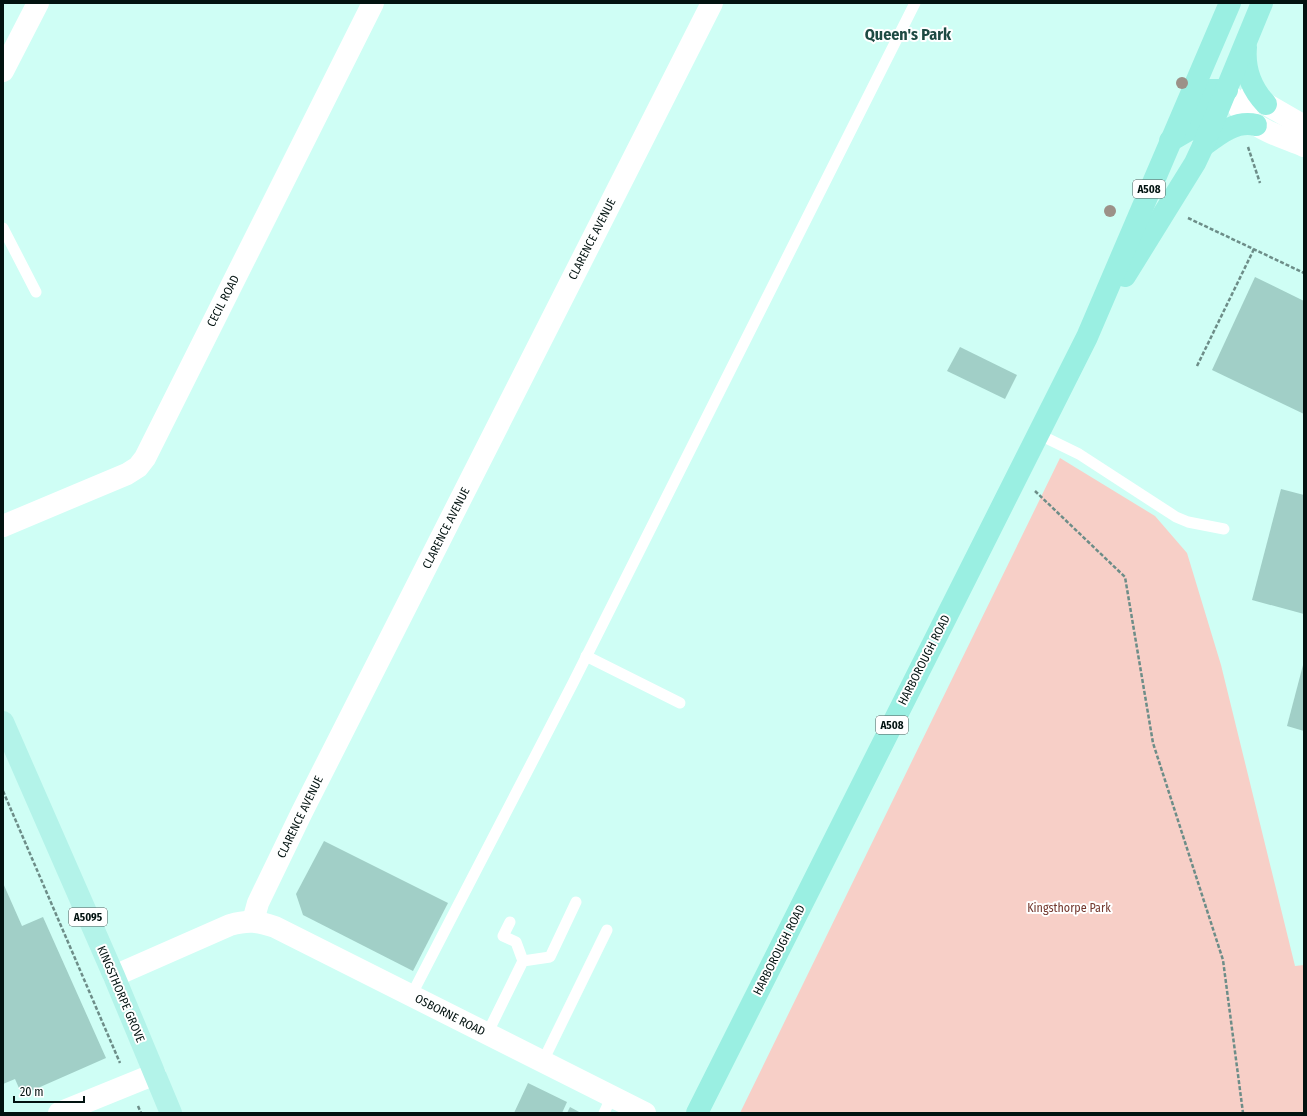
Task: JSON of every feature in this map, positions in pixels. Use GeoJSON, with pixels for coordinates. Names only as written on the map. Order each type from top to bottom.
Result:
{"type":"FeatureCollection","features":[{"type":"Feature","properties":{"kind":"highway","name":"A508"},"geometry":{"type":"LineString","coordinates":[[1087,336],[1230,3]]}},
{"type":"Feature","properties":{"kind":"highway","name":"A508"},"geometry":{"type":"LineString","coordinates":[[1087,336],[1195,163],[1227,90],[1262,3]]}},
{"type":"Feature","properties":{"kind":"highway"},"geometry":{"type":"LineString","coordinates":[[1170,141],[1194,127],[1210,90],[1227,90],[1219,73],[1213,43]]}},
{"type":"Feature","properties":{"kind":"highway"},"geometry":{"type":"LineString","coordinates":[[1246,44],[1246,68],[1251,83],[1258,95],[1266,104]]}},
{"type":"Feature","properties":{"kind":"highway"},"geometry":{"type":"LineString","coordinates":[[1203,146],[1229,128],[1240,124],[1256,125]]}},
{"type":"Feature","properties":{"kind":"highway","name":"HARBOROUGH ROAD"},"geometry":{"type":"LineString","coordinates":[[697,1113],[1087,336]]}},
{"type":"Feature","properties":{"kind":"main road","name":"KINGSTHORPE GROVE"},"geometry":{"type":"LineString","coordinates":[[3,722],[114,976],[171,1113]]}},
{"type":"Feature","properties":{"kind":"street"},"geometry":{"type":"LineString","coordinates":[[3,71],[38,3]]}},
{"type":"Feature","properties":{"kind":"street","name":"CECIL ROAD"},"geometry":{"type":"LineString","coordinates":[[3,526],[127,474],[138,467],[144,458],[373,3]]}},
{"type":"Feature","properties":{"kind":"street","name":"CLARENCE AVENUE"},"geometry":{"type":"LineString","coordinates":[[253,921],[258,903],[302,812],[712,3]]}},
{"type":"Feature","properties":{"kind":"street"},"geometry":{"type":"LineString","coordinates":[[1227,90],[1266,104],[1304,126]]}},
{"type":"Feature","properties":{"kind":"street"},"geometry":{"type":"LineString","coordinates":[[1227,90],[1246,117],[1256,125],[1304,146]]}},
{"type":"Feature","properties":{"kind":"street"},"geometry":{"type":"LineString","coordinates":[[114,976],[230,925],[253,921]]}},
{"type":"Feature","properties":{"kind":"street","name":"OSBORNE ROAD"},"geometry":{"type":"LineString","coordinates":[[253,921],[263,922],[275,927],[543,1062],[608,1105],[645,1113]]}},
{"type":"Feature","properties":{"kind":"street"},"geometry":{"type":"LineString","coordinates":[[59,1113],[155,1074]]}},
{"type":"Feature","properties":{"kind":"lane"},"geometry":{"type":"LineString","coordinates":[[411,996],[586,656],[915,3]]}},
{"type":"Feature","properties":{"kind":"lane"},"geometry":{"type":"LineString","coordinates":[[3,228],[36,292]]}},
{"type":"Feature","properties":{"kind":"lane"},"geometry":{"type":"LineString","coordinates":[[1038,434],[1079,454],[1176,517],[1188,522],[1224,529]]}},
{"type":"Feature","properties":{"kind":"lane"},"geometry":{"type":"LineString","coordinates":[[586,656],[680,703]]}},
{"type":"Feature","properties":{"kind":"lane"},"geometry":{"type":"LineString","coordinates":[[523,961],[550,957],[576,902]]}},
{"type":"Feature","properties":{"kind":"lane"},"geometry":{"type":"LineString","coordinates":[[487,1034],[523,961],[516,942],[503,936],[510,922]]}},
{"type":"Feature","properties":{"kind":"lane"},"geometry":{"type":"LineString","coordinates":[[543,1062],[607,930]]}},
{"type":"Feature","properties":{"kind":"path"},"geometry":{"type":"LineString","coordinates":[[1247,144],[1260,183]]}},
{"type":"Feature","properties":{"kind":"path"},"geometry":{"type":"LineString","coordinates":[[1182,215],[1304,273]]}},
{"type":"Feature","properties":{"kind":"path"},"geometry":{"type":"LineString","coordinates":[[1197,366],[1254,249]]}},
{"type":"Feature","properties":{"kind":"path"},"geometry":{"type":"LineString","coordinates":[[1018,474],[1125,577],[1153,743],[1223,960],[1242,1113]]}},
{"type":"Feature","properties":{"kind":"path"},"geometry":{"type":"LineString","coordinates":[[3,791],[141,1113]]}},
{"type":"Feature","properties":{"kind":"green space","name":"Kingsthorpe Park"},"geometry":{"type":"Polygon","coordinates":[[[1060,458],[1155,516],[1187,553],[1221,665],[1295,966],[1304,965],[1304,1113],[740,1113],[1060,458]]]}},
{"type":"Feature","properties":{"kind":"building"},"geometry":{"type":"Polygon","coordinates":[[[1255,277],[1304,301],[1304,414],[1212,370],[1255,277]]]}},
{"type":"Feature","properties":{"kind":"building"},"geometry":{"type":"Polygon","coordinates":[[[960,347],[1017,375],[1005,399],[947,371],[960,347]]]}},
{"type":"Feature","properties":{"kind":"building"},"geometry":{"type":"Polygon","coordinates":[[[1281,489],[1304,495],[1304,614],[1252,600],[1281,489]]]}},
{"type":"Feature","properties":{"kind":"building"},"geometry":{"type":"Polygon","coordinates":[[[1303,665],[1304,666],[1304,731],[1287,726],[1303,665]]]}},
{"type":"Feature","properties":{"kind":"building"},"geometry":{"type":"Polygon","coordinates":[[[324,841],[448,903],[413,971],[303,915],[296,894],[324,841]]]}},
{"type":"Feature","properties":{"kind":"building"},"geometry":{"type":"Polygon","coordinates":[[[3,883],[22,926],[43,917],[106,1058],[22,1095],[15,1079],[3,1084],[3,883]]]}},
{"type":"Feature","properties":{"kind":"building"},"geometry":{"type":"Polygon","coordinates":[[[528,1083],[567,1102],[562,1113],[514,1113],[528,1083]]]}},
{"type":"Feature","properties":{"kind":"building"},"geometry":{"type":"Polygon","coordinates":[[[570,1107],[581,1113],[567,1113],[570,1107]]]}},
{"type":"Feature","properties":{"kind":"district","name":"Queen's Park"},"geometry":{"type":"Point","coordinates":[908,34]}}]}
